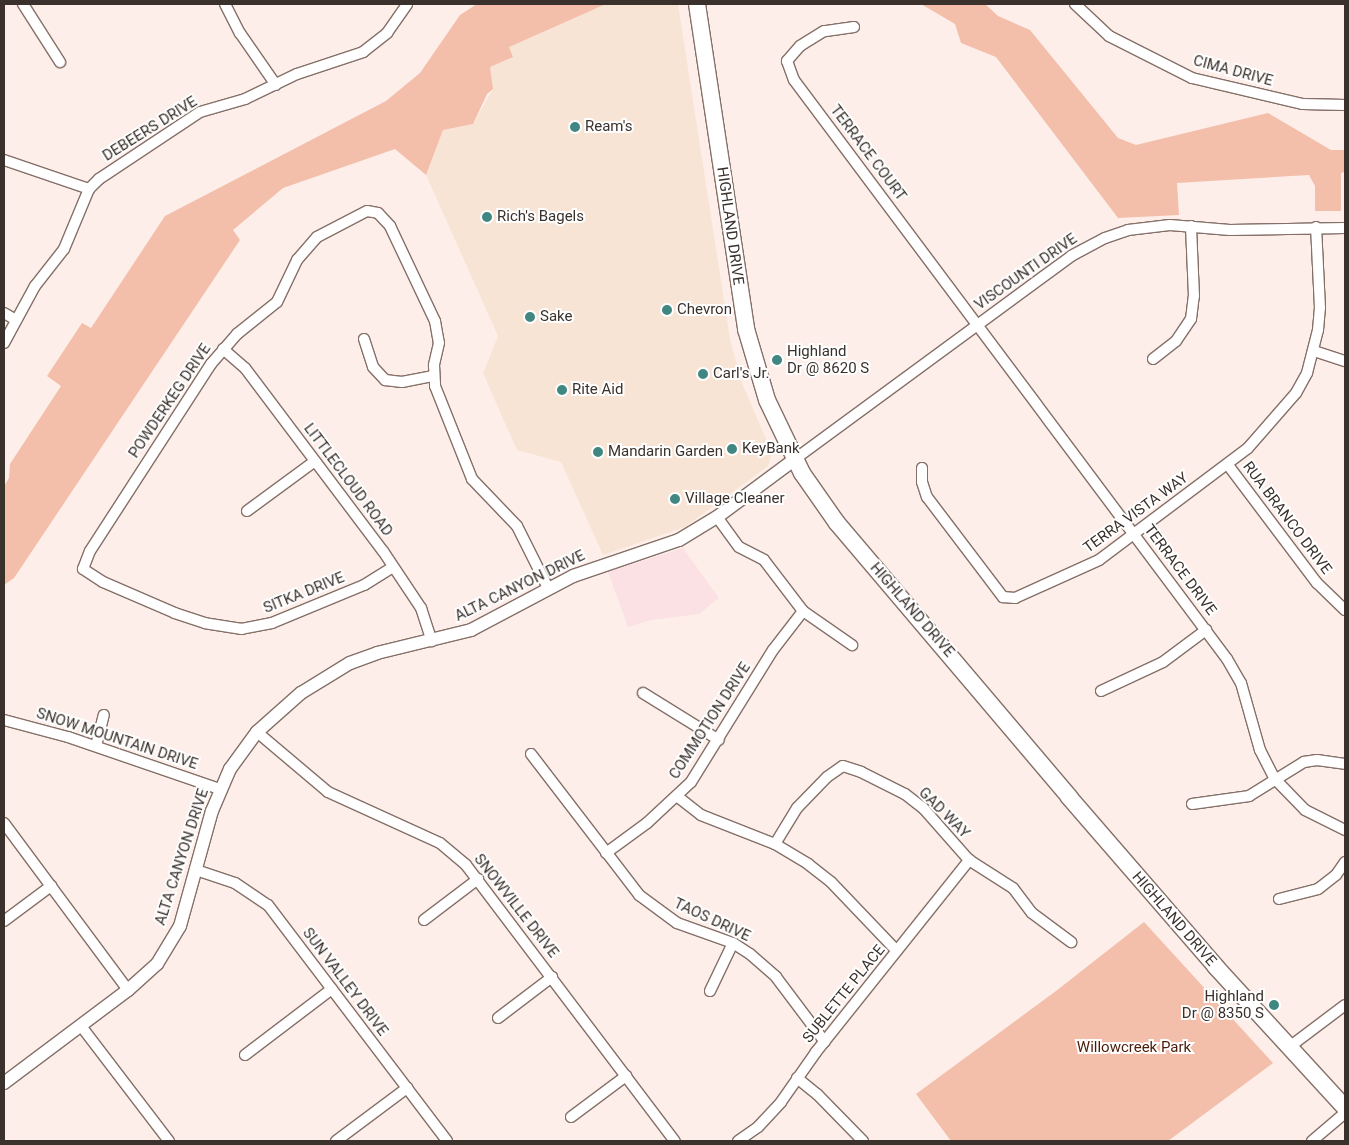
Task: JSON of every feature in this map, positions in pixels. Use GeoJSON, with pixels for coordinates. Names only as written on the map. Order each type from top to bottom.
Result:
{"type":"FeatureCollection","features":[{"type":"Feature","properties":{"kind":"main road","name":"HIGHLAND DRIVE"},"geometry":{"type":"LineString","coordinates":[[697,4],[746,329],[767,400],[795,460],[837,523],[1069,797],[1288,1048],[1345,1108]]}},
{"type":"Feature","properties":{"kind":"street"},"geometry":{"type":"LineString","coordinates":[[23,4],[60,62]]}},
{"type":"Feature","properties":{"kind":"street"},"geometry":{"type":"LineString","coordinates":[[225,4],[240,33],[276,84]]}},
{"type":"Feature","properties":{"kind":"street","name":"DEBEERS DRIVE"},"geometry":{"type":"LineString","coordinates":[[88,189],[194,115],[245,99],[297,74],[363,52],[387,33],[407,4]]}},
{"type":"Feature","properties":{"kind":"street","name":"CIMA DRIVE"},"geometry":{"type":"LineString","coordinates":[[1075,4],[1108,36],[1192,78],[1303,104],[1345,104]]}},
{"type":"Feature","properties":{"kind":"street","name":"TERRACE COURT"},"geometry":{"type":"LineString","coordinates":[[854,27],[836,28],[815,35],[787,61],[789,71],[976,325]]}},
{"type":"Feature","properties":{"kind":"street"},"geometry":{"type":"LineString","coordinates":[[4,160],[88,189],[72,235],[35,286],[4,343]]}},
{"type":"Feature","properties":{"kind":"street","name":"POWDERKEG DRIVE"},"geometry":{"type":"LineString","coordinates":[[83,569],[90,550],[223,349],[277,302],[297,260],[316,237],[367,211],[378,213],[390,226],[435,321],[439,343],[433,376]]}},
{"type":"Feature","properties":{"kind":"street"},"geometry":{"type":"LineString","coordinates":[[1153,359],[1176,340],[1191,319],[1194,296],[1191,226]]}},
{"type":"Feature","properties":{"kind":"street","name":"VISCOUNTI DRIVE"},"geometry":{"type":"LineString","coordinates":[[795,460],[976,325],[1088,245],[1128,230],[1191,226],[1230,230],[1316,227],[1345,228]]}},
{"type":"Feature","properties":{"kind":"street","name":"TERRA VISTA WAY"},"geometry":{"type":"LineString","coordinates":[[922,468],[922,482],[927,497],[1003,597],[1015,598],[1085,567],[1134,535],[1228,465],[1282,412],[1306,373],[1314,350],[1320,308],[1316,227]]}},
{"type":"Feature","properties":{"kind":"street"},"geometry":{"type":"LineString","coordinates":[[4,313],[16,320]]}},
{"type":"Feature","properties":{"kind":"street","name":"TERRACE DRIVE"},"geometry":{"type":"LineString","coordinates":[[976,325],[1206,630],[1242,683],[1260,750],[1275,779],[1305,810],[1345,830]]}},
{"type":"Feature","properties":{"kind":"street"},"geometry":{"type":"LineString","coordinates":[[364,340],[373,367],[385,380],[402,382],[433,376],[472,479],[517,526],[548,588]]}},
{"type":"Feature","properties":{"kind":"street","name":"LITTLECLOUD ROAD"},"geometry":{"type":"LineString","coordinates":[[223,349],[245,368],[393,566],[422,608],[432,641]]}},
{"type":"Feature","properties":{"kind":"street"},"geometry":{"type":"LineString","coordinates":[[1314,350],[1345,361]]}},
{"type":"Feature","properties":{"kind":"street","name":"ALTA CANYON DRIVE"},"geometry":{"type":"LineString","coordinates":[[4,1083],[128,990],[156,964],[180,926],[220,789],[234,762],[257,732],[301,693],[350,663],[377,653],[432,641],[480,626],[548,588],[593,568],[664,547],[718,517],[795,460]]}},
{"type":"Feature","properties":{"kind":"street"},"geometry":{"type":"LineString","coordinates":[[247,511],[315,461]]}},
{"type":"Feature","properties":{"kind":"street","name":"RUA BRANCO DRIVE"},"geometry":{"type":"LineString","coordinates":[[1228,465],[1317,583],[1345,610]]}},
{"type":"Feature","properties":{"kind":"street"},"geometry":{"type":"LineString","coordinates":[[718,517],[739,547],[764,560],[803,610],[852,645]]}},
{"type":"Feature","properties":{"kind":"street","name":"SITKA DRIVE"},"geometry":{"type":"LineString","coordinates":[[83,569],[103,582],[175,613],[205,623],[242,629],[272,623],[364,585],[393,566]]}},
{"type":"Feature","properties":{"kind":"street","name":"COMMOTION DRIVE"},"geometry":{"type":"LineString","coordinates":[[606,853],[678,797],[719,740],[773,650],[803,610]]}},
{"type":"Feature","properties":{"kind":"street"},"geometry":{"type":"LineString","coordinates":[[1101,691],[1163,662],[1206,630]]}},
{"type":"Feature","properties":{"kind":"street"},"geometry":{"type":"LineString","coordinates":[[643,693],[719,740]]}},
{"type":"Feature","properties":{"kind":"street"},"geometry":{"type":"LineString","coordinates":[[96,746],[104,715]]}},
{"type":"Feature","properties":{"kind":"street","name":"SNOW MOUNTAIN DRIVE"},"geometry":{"type":"LineString","coordinates":[[4,720],[96,746],[220,789]]}},
{"type":"Feature","properties":{"kind":"street","name":"SNOWVILLE DRIVE"},"geometry":{"type":"LineString","coordinates":[[257,732],[328,792],[440,843],[478,879],[675,1141]]}},
{"type":"Feature","properties":{"kind":"street","name":"TAOS DRIVE"},"geometry":{"type":"LineString","coordinates":[[531,754],[639,895],[658,911],[677,922],[733,943],[776,977],[825,1042]]}},
{"type":"Feature","properties":{"kind":"street"},"geometry":{"type":"LineString","coordinates":[[1192,804],[1249,796],[1304,762],[1323,760],[1345,764]]}},
{"type":"Feature","properties":{"kind":"street","name":"GAD WAY"},"geometry":{"type":"LineString","coordinates":[[775,844],[797,808],[843,766],[905,794],[943,828],[968,860],[1013,888],[1032,912],[1071,942]]}},
{"type":"Feature","properties":{"kind":"street"},"geometry":{"type":"LineString","coordinates":[[678,797],[715,822],[775,844],[831,882],[897,951]]}},
{"type":"Feature","properties":{"kind":"street"},"geometry":{"type":"LineString","coordinates":[[4,823],[128,990]]}},
{"type":"Feature","properties":{"kind":"street","name":"SUBLETTE PLACE"},"geometry":{"type":"LineString","coordinates":[[738,1141],[770,1115],[968,860]]}},
{"type":"Feature","properties":{"kind":"street"},"geometry":{"type":"LineString","coordinates":[[1279,899],[1318,888],[1336,875],[1345,862]]}},
{"type":"Feature","properties":{"kind":"street","name":"SUN VALLEY DRIVE"},"geometry":{"type":"LineString","coordinates":[[196,870],[235,883],[268,905],[447,1141]]}},
{"type":"Feature","properties":{"kind":"street"},"geometry":{"type":"LineString","coordinates":[[424,920],[478,879]]}},
{"type":"Feature","properties":{"kind":"street"},"geometry":{"type":"LineString","coordinates":[[4,921],[50,886]]}},
{"type":"Feature","properties":{"kind":"street"},"geometry":{"type":"LineString","coordinates":[[710,991],[733,943]]}},
{"type":"Feature","properties":{"kind":"street"},"geometry":{"type":"LineString","coordinates":[[498,1018],[552,978]]}},
{"type":"Feature","properties":{"kind":"street"},"geometry":{"type":"LineString","coordinates":[[245,1055],[332,989]]}},
{"type":"Feature","properties":{"kind":"street"},"geometry":{"type":"LineString","coordinates":[[1288,1048],[1345,1005]]}},
{"type":"Feature","properties":{"kind":"street"},"geometry":{"type":"LineString","coordinates":[[81,1026],[169,1141]]}},
{"type":"Feature","properties":{"kind":"street"},"geometry":{"type":"LineString","coordinates":[[572,1117],[626,1076]]}},
{"type":"Feature","properties":{"kind":"street"},"geometry":{"type":"LineString","coordinates":[[797,1078],[817,1094],[863,1141]]}},
{"type":"Feature","properties":{"kind":"street"},"geometry":{"type":"LineString","coordinates":[[336,1141],[407,1088]]}},
{"type":"Feature","properties":{"kind":"street"},"geometry":{"type":"LineString","coordinates":[[1312,1141],[1345,1113]]}},
{"type":"Feature","properties":{"kind":"shaded area"},"geometry":{"type":"Polygon","coordinates":[[[606,4],[678,4],[730,339],[742,383],[772,453],[768,466],[685,527],[603,555],[561,462],[517,450],[483,373],[498,336],[426,175],[443,130],[473,124],[493,89],[490,67],[513,57],[508,47],[606,4]]]}},
{"type":"Feature","properties":{"kind":"shaded area"},"geometry":{"type":"Polygon","coordinates":[[[683,548],[719,598],[699,614],[651,620],[628,627],[608,572],[683,548]]]}},
{"type":"Feature","properties":{"kind":"green space"},"geometry":{"type":"Polygon","coordinates":[[[477,4],[606,4],[509,47],[513,57],[490,67],[493,89],[487,94],[473,124],[443,130],[426,175],[395,149],[283,188],[233,230],[240,240],[14,578],[4,585],[4,486],[9,478],[10,464],[61,386],[47,376],[82,323],[91,328],[165,216],[386,101],[420,73],[460,15],[477,4]]]}},
{"type":"Feature","properties":{"kind":"green space"},"geometry":{"type":"Polygon","coordinates":[[[921,4],[985,4],[998,16],[1030,30],[1118,138],[1136,145],[1268,113],[1331,150],[1345,150],[1345,172],[1341,173],[1341,211],[1315,211],[1315,186],[1309,175],[1177,183],[1179,215],[1118,218],[996,57],[961,43],[955,24],[921,4]]]}},
{"type":"Feature","properties":{"kind":"green space","name":"Willowcreek Park"},"geometry":{"type":"Polygon","coordinates":[[[1144,922],[1273,1063],[1168,1141],[951,1141],[916,1094],[1056,991],[1144,922]]]}},
{"type":"Feature","properties":{"kind":"place","name":"Ream's"},"geometry":{"type":"Point","coordinates":[575,127]}},
{"type":"Feature","properties":{"kind":"place","name":"Rich's Bagels"},"geometry":{"type":"Point","coordinates":[487,217]}},
{"type":"Feature","properties":{"kind":"place","name":"Chevron"},"geometry":{"type":"Point","coordinates":[667,310]}},
{"type":"Feature","properties":{"kind":"place","name":"Sake"},"geometry":{"type":"Point","coordinates":[530,317]}},
{"type":"Feature","properties":{"kind":"place","name":"Highland Dr @ 8620 S"},"geometry":{"type":"Point","coordinates":[777,360]}},
{"type":"Feature","properties":{"kind":"place","name":"Carl's Jr."},"geometry":{"type":"Point","coordinates":[703,374]}},
{"type":"Feature","properties":{"kind":"place","name":"Rite Aid"},"geometry":{"type":"Point","coordinates":[562,390]}},
{"type":"Feature","properties":{"kind":"place","name":"KeyBank"},"geometry":{"type":"Point","coordinates":[732,449]}},
{"type":"Feature","properties":{"kind":"place","name":"Mandarin Garden"},"geometry":{"type":"Point","coordinates":[598,452]}},
{"type":"Feature","properties":{"kind":"place","name":"Village Cleaner"},"geometry":{"type":"Point","coordinates":[675,499]}},
{"type":"Feature","properties":{"kind":"place","name":"Highland Dr @ 8350 S"},"geometry":{"type":"Point","coordinates":[1274,1005]}}]}
